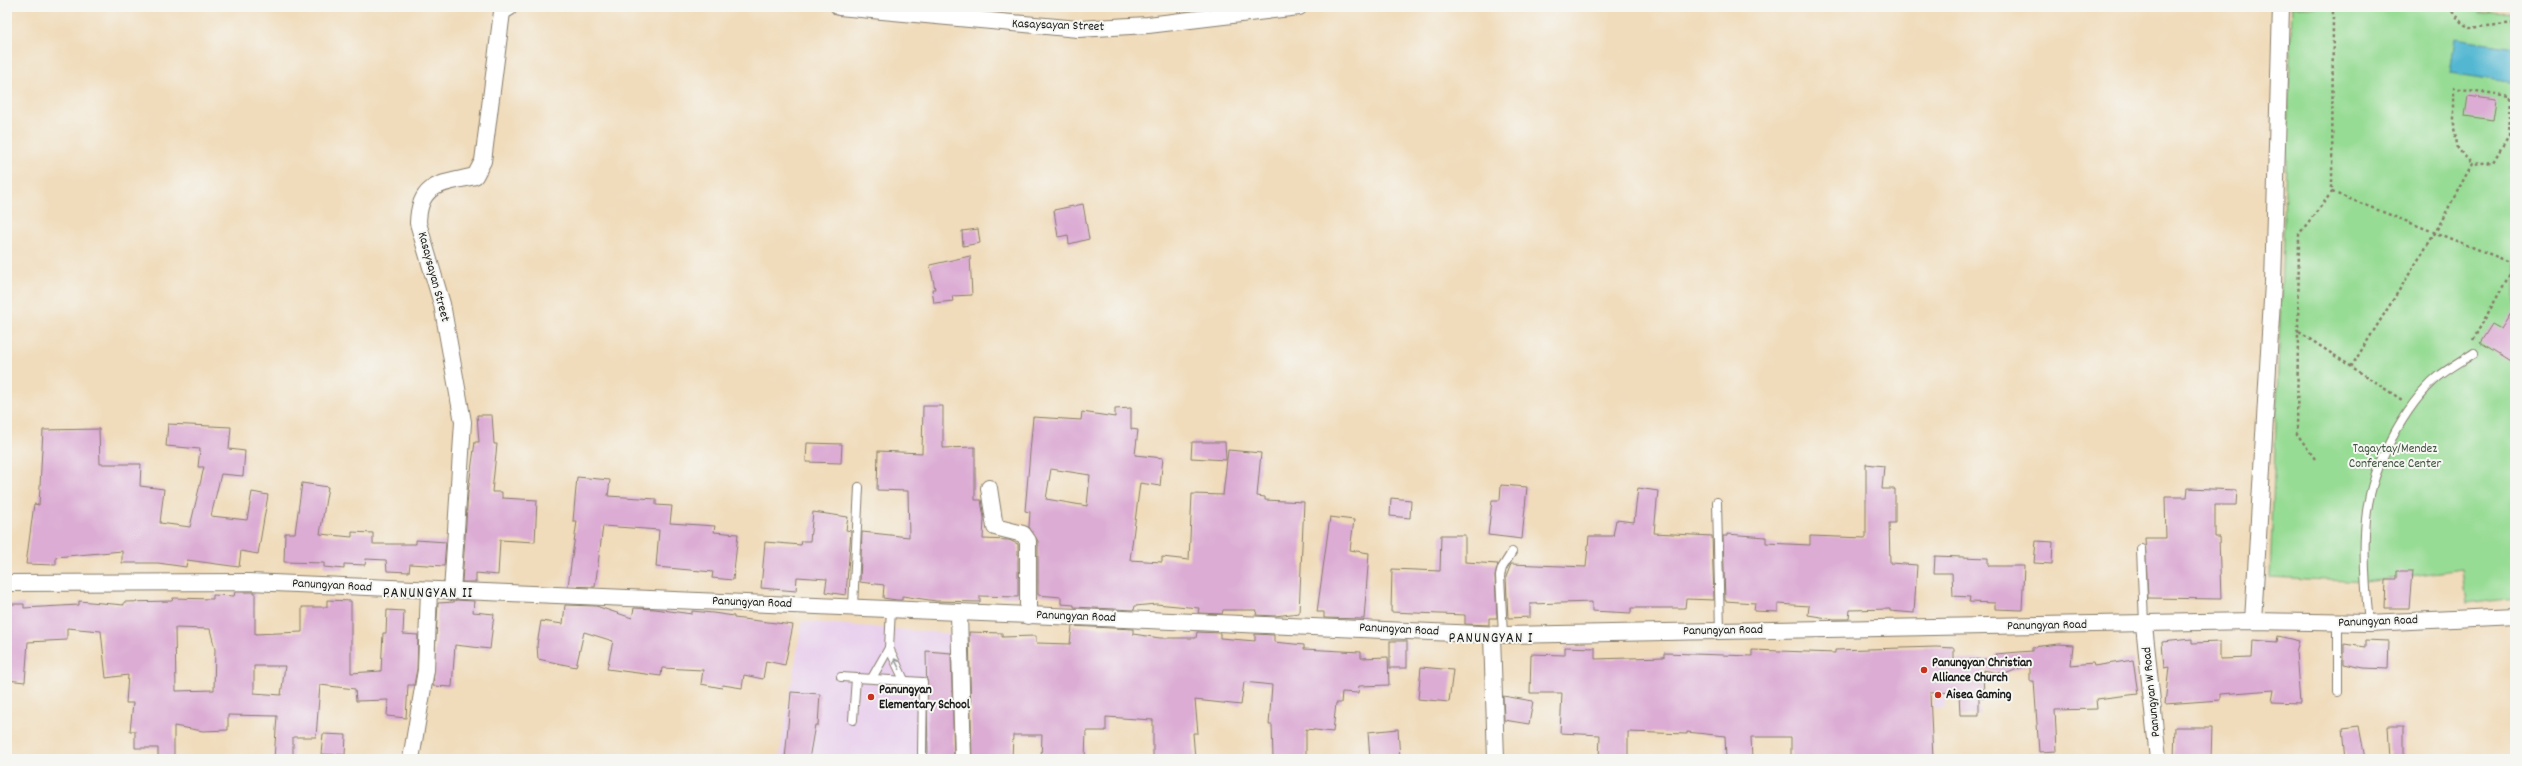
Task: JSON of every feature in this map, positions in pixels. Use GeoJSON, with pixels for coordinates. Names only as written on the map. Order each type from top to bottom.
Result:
{"type":"FeatureCollection","features":[{"type":"Feature","properties":{"kind":"street","name":"Kasaysayan Street"},"geometry":{"type":"LineString","coordinates":[[452,592],[463,422],[442,304],[418,223],[418,211],[422,196],[433,186],[475,176],[484,161],[502,12],[510,7]]}},
{"type":"Feature","properties":{"kind":"street","name":"Kasaysayan Street"},"geometry":{"type":"LineString","coordinates":[[839,7],[1078,29],[1148,25],[1299,7]]}},
{"type":"Feature","properties":{"kind":"street"},"geometry":{"type":"LineString","coordinates":[[2253,621],[2273,283],[2281,7]]}},
{"type":"Feature","properties":{"kind":"street"},"geometry":{"type":"LineString","coordinates":[[989,488],[995,527],[1023,534],[1028,541],[1028,616]]}},
{"type":"Feature","properties":{"kind":"street","name":"Panungyan Road"},"geometry":{"type":"LineString","coordinates":[[7,583],[248,582],[452,592],[853,606],[959,614],[1324,626],[1498,635],[2144,625],[2253,621],[2368,623],[2515,616]]}},
{"type":"Feature","properties":{"kind":"street"},"geometry":{"type":"LineString","coordinates":[[411,759],[426,670],[429,590]]}},
{"type":"Feature","properties":{"kind":"street"},"geometry":{"type":"LineString","coordinates":[[959,614],[963,759]]}},
{"type":"Feature","properties":{"kind":"street","name":"Panungyan W Road"},"geometry":{"type":"LineString","coordinates":[[2144,625],[2158,759]]}},
{"type":"Feature","properties":{"kind":"street"},"geometry":{"type":"LineString","coordinates":[[1496,759],[1498,635]]}},
{"type":"Feature","properties":{"kind":"lane"},"geometry":{"type":"LineString","coordinates":[[2368,623],[2365,582],[2367,511],[2372,490],[2400,421],[2438,377],[2474,353]]}},
{"type":"Feature","properties":{"kind":"lane"},"geometry":{"type":"LineString","coordinates":[[853,606],[859,488]]}},
{"type":"Feature","properties":{"kind":"lane"},"geometry":{"type":"LineString","coordinates":[[1717,502],[1720,632]]}},
{"type":"Feature","properties":{"kind":"lane"},"geometry":{"type":"LineString","coordinates":[[2141,549],[2144,625]]}},
{"type":"Feature","properties":{"kind":"lane"},"geometry":{"type":"LineString","coordinates":[[1498,635],[1500,576],[1502,568],[1512,552]]}},
{"type":"Feature","properties":{"kind":"lane"},"geometry":{"type":"LineString","coordinates":[[872,678],[889,648],[891,609]]}},
{"type":"Feature","properties":{"kind":"lane"},"geometry":{"type":"LineString","coordinates":[[2338,623],[2338,692]]}},
{"type":"Feature","properties":{"kind":"lane"},"geometry":{"type":"LineString","coordinates":[[889,648],[904,680]]}},
{"type":"Feature","properties":{"kind":"lane"},"geometry":{"type":"LineString","coordinates":[[841,677],[923,682],[922,753]]}},
{"type":"Feature","properties":{"kind":"lane"},"geometry":{"type":"LineString","coordinates":[[853,720],[856,678]]}},
{"type":"Feature","properties":{"kind":"path"},"geometry":{"type":"LineString","coordinates":[[2315,459],[2297,434],[2299,234],[2332,192],[2333,7]]}},
{"type":"Feature","properties":{"kind":"path"},"geometry":{"type":"LineString","coordinates":[[2448,7],[2462,23],[2470,28],[2515,23]]}},
{"type":"Feature","properties":{"kind":"path"},"geometry":{"type":"LineString","coordinates":[[2454,88],[2511,96],[2509,135],[2493,162],[2472,164],[2458,149],[2454,128],[2454,88]]}},
{"type":"Feature","properties":{"kind":"path"},"geometry":{"type":"LineString","coordinates":[[2509,135],[2515,136]]}},
{"type":"Feature","properties":{"kind":"path"},"geometry":{"type":"LineString","coordinates":[[2351,367],[2435,233],[2472,164]]}},
{"type":"Feature","properties":{"kind":"path"},"geometry":{"type":"LineString","coordinates":[[2332,192],[2515,264],[2461,362]]}},
{"type":"Feature","properties":{"kind":"path"},"geometry":{"type":"LineString","coordinates":[[2299,332],[2412,407]]}},
{"type":"Feature","properties":{"kind":"shaded area","name":"Panungyan Elementary School"},"geometry":{"type":"Polygon","coordinates":[[[802,621],[955,634],[952,759],[779,759],[802,621]]]}},
{"type":"Feature","properties":{"kind":"shaded area"},"geometry":{"type":"Polygon","coordinates":[[[1934,657],[1945,658],[1945,709],[1934,709],[1934,657]]]}},
{"type":"Feature","properties":{"kind":"green space","name":"Tagaytay/Mendez Conference Center"},"geometry":{"type":"Polygon","coordinates":[[[2292,7],[2473,7],[2480,13],[2515,12],[2515,598],[2467,604],[2463,569],[2365,582],[2270,577],[2292,7]]]}},
{"type":"Feature","properties":{"kind":"water"},"geometry":{"type":"Polygon","coordinates":[[[2455,38],[2515,47],[2515,83],[2450,73],[2455,38]]]}},
{"type":"Feature","properties":{"kind":"building"},"geometry":{"type":"Polygon","coordinates":[[[2468,96],[2496,100],[2493,120],[2465,116],[2468,96]]]}},
{"type":"Feature","properties":{"kind":"building"},"geometry":{"type":"Polygon","coordinates":[[[1083,204],[1089,239],[1069,244],[1068,235],[1058,237],[1054,210],[1083,204]]]}},
{"type":"Feature","properties":{"kind":"building"},"geometry":{"type":"Polygon","coordinates":[[[978,229],[980,243],[963,246],[962,231],[978,229]]]}},
{"type":"Feature","properties":{"kind":"building"},"geometry":{"type":"Polygon","coordinates":[[[970,256],[972,295],[952,296],[953,301],[934,303],[932,289],[935,289],[930,265],[970,256]]]}},
{"type":"Feature","properties":{"kind":"building"},"geometry":{"type":"Polygon","coordinates":[[[2515,307],[2515,365],[2480,343],[2492,324],[2501,329],[2515,307]]]}},
{"type":"Feature","properties":{"kind":"building"},"geometry":{"type":"Polygon","coordinates":[[[923,406],[943,406],[943,448],[975,447],[975,500],[981,500],[984,518],[983,539],[1009,540],[1018,544],[1018,597],[980,596],[980,602],[936,601],[902,596],[902,600],[897,600],[883,598],[884,585],[860,582],[862,532],[909,537],[908,491],[877,490],[878,451],[922,453],[923,406]]]}},
{"type":"Feature","properties":{"kind":"building"},"geometry":{"type":"Polygon","coordinates":[[[1131,408],[1131,429],[1138,430],[1135,455],[1163,458],[1160,486],[1140,483],[1130,560],[1162,562],[1162,557],[1189,560],[1192,494],[1223,495],[1228,450],[1261,453],[1257,496],[1265,497],[1265,500],[1304,502],[1299,613],[1275,616],[1256,615],[1257,610],[1223,610],[1222,614],[1198,613],[1199,608],[1156,604],[1135,606],[1134,610],[1074,607],[1074,605],[1061,604],[1061,597],[1038,595],[1038,541],[1029,527],[1030,512],[1025,511],[1033,417],[1081,420],[1082,412],[1115,417],[1115,409],[1131,408]],[[1051,469],[1046,499],[1087,506],[1090,475],[1051,469]]]}},
{"type":"Feature","properties":{"kind":"building"},"geometry":{"type":"Polygon","coordinates":[[[477,415],[492,415],[494,444],[497,444],[492,492],[502,492],[502,498],[537,500],[535,542],[500,540],[498,575],[476,573],[476,582],[462,582],[468,492],[475,442],[479,442],[477,415]]]}},
{"type":"Feature","properties":{"kind":"building"},"geometry":{"type":"Polygon","coordinates":[[[168,424],[231,427],[229,449],[245,451],[243,476],[221,474],[211,516],[247,520],[252,492],[268,495],[258,554],[241,551],[239,567],[187,560],[186,567],[158,563],[122,563],[122,551],[56,557],[56,565],[26,564],[34,504],[39,505],[43,430],[99,429],[100,464],[141,464],[140,486],[164,489],[160,523],[190,527],[204,467],[198,467],[200,449],[166,446],[168,424]]]}},
{"type":"Feature","properties":{"kind":"building"},"geometry":{"type":"Polygon","coordinates":[[[1192,442],[1225,442],[1226,460],[1191,458],[1192,442]]]}},
{"type":"Feature","properties":{"kind":"building"},"geometry":{"type":"Polygon","coordinates":[[[807,443],[842,444],[841,463],[806,462],[807,443]]]}},
{"type":"Feature","properties":{"kind":"building"},"geometry":{"type":"Polygon","coordinates":[[[1866,464],[1884,466],[1882,489],[1895,489],[1895,523],[1889,523],[1890,563],[1917,565],[1914,613],[1890,611],[1890,609],[1850,610],[1849,619],[1834,619],[1808,615],[1809,606],[1778,604],[1778,612],[1754,611],[1755,603],[1725,601],[1723,536],[1727,536],[1727,534],[1766,537],[1766,543],[1810,545],[1810,536],[1866,538],[1866,464]]]}},
{"type":"Feature","properties":{"kind":"building"},"geometry":{"type":"Polygon","coordinates":[[[577,477],[610,480],[608,496],[656,499],[656,505],[672,506],[670,523],[715,526],[714,532],[738,534],[733,580],[712,578],[713,572],[656,567],[659,530],[603,526],[595,587],[568,586],[577,521],[573,521],[577,477]]]}},
{"type":"Feature","properties":{"kind":"building"},"geometry":{"type":"Polygon","coordinates":[[[302,483],[328,487],[320,534],[352,537],[352,532],[373,533],[373,544],[416,544],[416,540],[446,542],[444,566],[410,564],[409,572],[387,571],[386,560],[366,559],[365,565],[344,564],[344,569],[324,567],[324,563],[284,562],[285,533],[295,533],[302,483]]]}},
{"type":"Feature","properties":{"kind":"building"},"geometry":{"type":"Polygon","coordinates":[[[1501,485],[1527,487],[1522,539],[1488,535],[1492,500],[1500,500],[1501,485]]]}},
{"type":"Feature","properties":{"kind":"building"},"geometry":{"type":"Polygon","coordinates":[[[1638,488],[1658,491],[1654,533],[1712,536],[1714,600],[1686,599],[1685,608],[1631,608],[1631,613],[1592,611],[1592,602],[1530,604],[1530,617],[1508,618],[1506,577],[1511,564],[1586,567],[1589,536],[1613,536],[1616,520],[1634,522],[1638,488]]]}},
{"type":"Feature","properties":{"kind":"building"},"geometry":{"type":"Polygon","coordinates":[[[2188,488],[2237,490],[2236,505],[2215,505],[2215,537],[2219,537],[2221,599],[2148,598],[2145,538],[2166,538],[2165,497],[2187,497],[2188,488]]]}},
{"type":"Feature","properties":{"kind":"building"},"geometry":{"type":"Polygon","coordinates":[[[1391,498],[1411,500],[1410,518],[1390,516],[1391,498]]]}},
{"type":"Feature","properties":{"kind":"building"},"geometry":{"type":"Polygon","coordinates":[[[813,512],[848,517],[846,530],[851,531],[846,595],[825,592],[827,579],[797,577],[796,591],[761,588],[765,542],[801,545],[802,541],[810,541],[813,512]]]}},
{"type":"Feature","properties":{"kind":"building"},"geometry":{"type":"Polygon","coordinates":[[[1330,517],[1354,520],[1350,550],[1369,553],[1364,619],[1324,618],[1324,612],[1317,612],[1330,517]]]}},
{"type":"Feature","properties":{"kind":"building"},"geometry":{"type":"Polygon","coordinates":[[[1441,535],[1465,535],[1465,562],[1498,564],[1495,576],[1497,618],[1489,618],[1489,625],[1465,624],[1465,615],[1391,612],[1392,569],[1440,571],[1441,535]]]}},
{"type":"Feature","properties":{"kind":"building"},"geometry":{"type":"Polygon","coordinates":[[[2036,541],[2053,542],[2052,564],[2034,563],[2036,541]]]}},
{"type":"Feature","properties":{"kind":"building"},"geometry":{"type":"Polygon","coordinates":[[[1935,556],[1988,558],[1988,566],[2024,566],[2022,610],[1995,609],[1995,603],[1969,602],[1970,597],[1953,596],[1952,573],[1934,573],[1935,556]]]}},
{"type":"Feature","properties":{"kind":"building"},"geometry":{"type":"Polygon","coordinates":[[[2397,571],[2412,571],[2409,608],[2385,608],[2386,579],[2397,579],[2397,571]]]}},
{"type":"Feature","properties":{"kind":"building"},"geometry":{"type":"Polygon","coordinates":[[[235,592],[255,592],[255,634],[302,632],[302,607],[327,607],[327,600],[351,601],[351,673],[381,671],[383,633],[386,633],[387,610],[404,611],[403,634],[418,635],[417,669],[414,685],[408,685],[406,718],[387,716],[388,700],[356,701],[355,689],[320,685],[316,737],[293,737],[293,759],[274,759],[277,716],[228,715],[228,730],[203,731],[174,726],[174,759],[158,759],[158,748],[135,748],[135,731],[130,731],[133,703],[126,703],[128,675],[106,678],[101,631],[67,628],[67,640],[28,642],[25,682],[7,680],[7,604],[24,604],[24,608],[79,605],[79,601],[124,605],[124,602],[172,601],[173,598],[213,599],[213,595],[234,596],[235,592]],[[175,628],[176,691],[214,690],[215,649],[210,629],[175,628]],[[254,666],[254,693],[281,695],[285,666],[254,666]]]}},
{"type":"Feature","properties":{"kind":"building"},"geometry":{"type":"Polygon","coordinates":[[[456,600],[474,601],[473,612],[494,614],[490,649],[455,645],[452,687],[433,686],[438,603],[454,602],[456,600]]]}},
{"type":"Feature","properties":{"kind":"building"},"geometry":{"type":"Polygon","coordinates":[[[565,605],[596,606],[632,618],[634,608],[692,614],[692,611],[713,613],[734,616],[734,618],[793,625],[785,665],[766,661],[763,679],[744,675],[742,688],[723,685],[722,688],[701,684],[703,670],[662,668],[661,676],[607,669],[613,641],[584,632],[576,667],[538,659],[537,645],[541,621],[563,624],[565,605]]]}},
{"type":"Feature","properties":{"kind":"building"},"geometry":{"type":"Polygon","coordinates":[[[1072,626],[1133,629],[1133,634],[1160,638],[1196,638],[1197,632],[1220,633],[1220,638],[1255,641],[1255,634],[1274,635],[1274,642],[1304,645],[1304,649],[1361,652],[1361,658],[1388,657],[1389,685],[1359,686],[1358,693],[1342,692],[1341,703],[1336,703],[1333,732],[1306,729],[1306,759],[1273,759],[1272,725],[1269,725],[1272,685],[1244,682],[1241,705],[1195,700],[1198,733],[1193,733],[1195,759],[1153,759],[1153,720],[1106,717],[1106,731],[1086,731],[1085,759],[1041,759],[1042,735],[1013,735],[1012,759],[972,759],[969,632],[1002,633],[1002,637],[1036,636],[1036,643],[1070,644],[1072,626]]]}},
{"type":"Feature","properties":{"kind":"building"},"geometry":{"type":"Polygon","coordinates":[[[2278,636],[2299,641],[2296,652],[2300,703],[2272,702],[2274,690],[2220,694],[2220,700],[2165,704],[2169,667],[2164,668],[2162,642],[2192,639],[2192,643],[2220,642],[2220,659],[2252,658],[2253,640],[2277,642],[2278,636]]]}},
{"type":"Feature","properties":{"kind":"building"},"geometry":{"type":"Polygon","coordinates":[[[2365,640],[2389,641],[2388,669],[2364,668],[2344,664],[2344,644],[2365,647],[2365,640]]]}},
{"type":"Feature","properties":{"kind":"building"},"geometry":{"type":"Polygon","coordinates":[[[1390,641],[1407,641],[1407,668],[1390,668],[1390,641]]]}},
{"type":"Feature","properties":{"kind":"building"},"geometry":{"type":"Polygon","coordinates":[[[2059,644],[2073,645],[2071,665],[2093,663],[2094,666],[2133,660],[2138,694],[2096,699],[2097,709],[2055,710],[2057,751],[2039,752],[2034,681],[2030,681],[2030,664],[2005,674],[1983,670],[1984,697],[1979,697],[1979,715],[1960,715],[1959,692],[1930,693],[1933,759],[1791,759],[1791,737],[1751,737],[1752,759],[1726,759],[1725,736],[1687,732],[1687,734],[1628,732],[1628,759],[1599,759],[1600,735],[1560,733],[1562,693],[1530,693],[1531,654],[1565,655],[1565,647],[1595,648],[1595,659],[1664,657],[1664,653],[1752,656],[1752,650],[1835,653],[1835,650],[1936,647],[1954,648],[1954,660],[1995,659],[1995,654],[2032,651],[2032,647],[2059,644]]]}},
{"type":"Feature","properties":{"kind":"building"},"geometry":{"type":"Polygon","coordinates":[[[926,651],[951,653],[954,759],[923,759],[928,753],[926,651]]]}},
{"type":"Feature","properties":{"kind":"building"},"geometry":{"type":"Polygon","coordinates":[[[1421,667],[1453,670],[1449,702],[1418,699],[1421,667]]]}},
{"type":"Feature","properties":{"kind":"building"},"geometry":{"type":"Polygon","coordinates":[[[791,692],[820,694],[818,725],[815,725],[809,759],[785,759],[791,692]]]}},
{"type":"Feature","properties":{"kind":"building"},"geometry":{"type":"Polygon","coordinates":[[[1503,696],[1533,701],[1529,724],[1504,720],[1503,696]]]}},
{"type":"Feature","properties":{"kind":"building"},"geometry":{"type":"Polygon","coordinates":[[[2359,726],[2365,759],[2346,759],[2343,728],[2359,726]]]}},
{"type":"Feature","properties":{"kind":"building"},"geometry":{"type":"Polygon","coordinates":[[[2388,726],[2404,726],[2404,759],[2390,759],[2388,726]]]}},
{"type":"Feature","properties":{"kind":"building"},"geometry":{"type":"Polygon","coordinates":[[[2175,727],[2212,727],[2211,759],[2174,759],[2175,727]]]}},
{"type":"Feature","properties":{"kind":"building"},"geometry":{"type":"Polygon","coordinates":[[[1398,729],[1400,759],[1370,759],[1368,732],[1398,729]]]}},
{"type":"Feature","properties":{"kind":"building"},"geometry":{"type":"Polygon","coordinates":[[[323,734],[346,735],[345,755],[321,754],[323,734]]]}},
{"type":"Feature","properties":{"kind":"place","name":"Panungyan Christian Alliance Church"},"geometry":{"type":"Point","coordinates":[1924,670]}},
{"type":"Feature","properties":{"kind":"place","name":"Aisea Gaming"},"geometry":{"type":"Point","coordinates":[1938,695]}},
{"type":"Feature","properties":{"kind":"place","name":"Panungyan Elementary School"},"geometry":{"type":"Point","coordinates":[871,697]}},
{"type":"Feature","properties":{"kind":"district","name":"PANUNGYAN II"},"geometry":{"type":"Point","coordinates":[428,594]}},
{"type":"Feature","properties":{"kind":"district","name":"PANUNGYAN I"},"geometry":{"type":"Point","coordinates":[1491,639]}}]}
